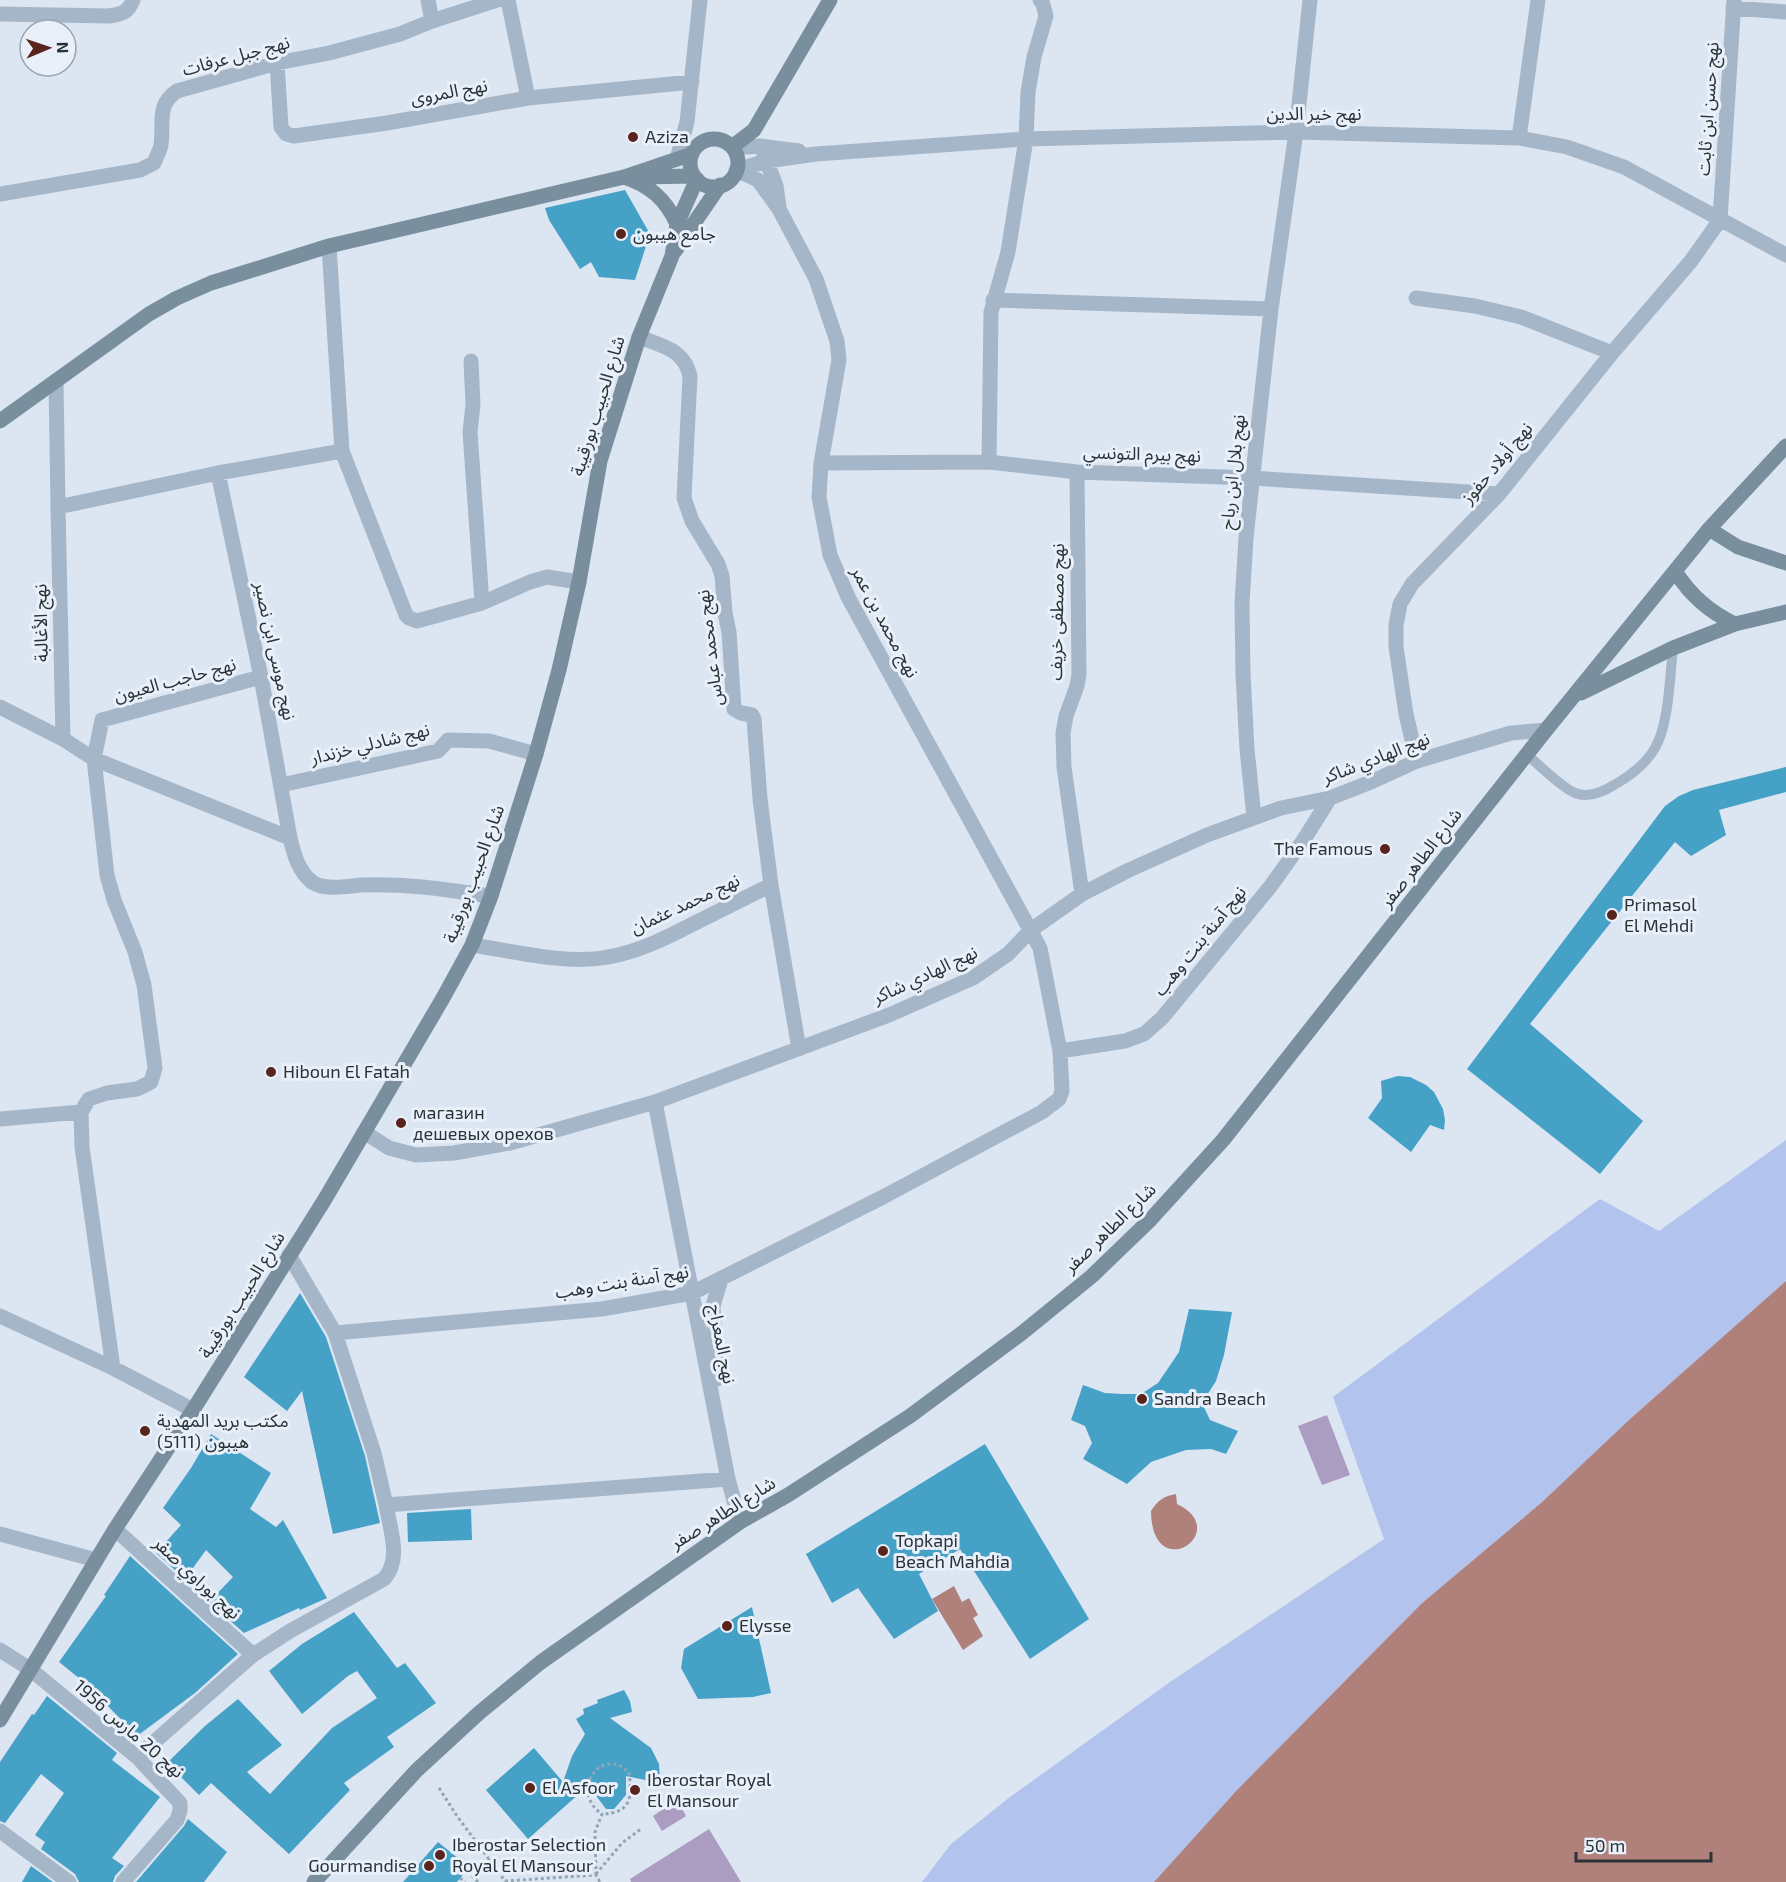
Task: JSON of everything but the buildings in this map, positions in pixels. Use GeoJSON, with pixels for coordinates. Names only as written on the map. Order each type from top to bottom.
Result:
{"type":"FeatureCollection","features":[{"type":"Feature","properties":{"kind":"main road"},"geometry":{"type":"LineString","coordinates":[[732,148],[754,130],[830,0]]}},
{"type":"Feature","properties":{"kind":"main road"},"geometry":{"type":"LineString","coordinates":[[713,139],[720,140],[732,148],[737,156],[736,170],[731,179],[720,185],[708,186],[695,177],[691,169],[692,154],[700,143],[713,139]]}},
{"type":"Feature","properties":{"kind":"main road"},"geometry":{"type":"LineString","coordinates":[[0,421],[149,314],[211,283],[329,246],[624,177],[692,154]]}},
{"type":"Feature","properties":{"kind":"main road"},"geometry":{"type":"LineString","coordinates":[[624,177],[695,177]]}},
{"type":"Feature","properties":{"kind":"main road"},"geometry":{"type":"LineString","coordinates":[[624,177],[647,186],[656,194],[665,203],[677,225]]}},
{"type":"Feature","properties":{"kind":"main road","name":"شارع الحبيب بورقيبة"},"geometry":{"type":"LineString","coordinates":[[672,256],[677,225],[695,177]]}},
{"type":"Feature","properties":{"kind":"main road","name":"شارع الحبيب بورقيبة"},"geometry":{"type":"LineString","coordinates":[[0,1720],[115,1529],[290,1255],[443,998],[471,945],[491,896],[536,754],[559,670],[579,582],[600,461],[639,337],[672,256],[720,185]]}},
{"type":"Feature","properties":{"kind":"main road","name":"شارع الطاهر صفر"},"geometry":{"type":"LineString","coordinates":[[314,1882],[417,1770],[479,1713],[541,1662],[583,1630],[740,1522],[788,1495],[910,1416],[1022,1334],[1101,1268],[1150,1220],[1222,1140],[1546,730],[1576,696],[1709,529],[1786,446]]}},
{"type":"Feature","properties":{"kind":"main road"},"geometry":{"type":"LineString","coordinates":[[1709,529],[1738,548],[1786,563]]}},
{"type":"Feature","properties":{"kind":"main road"},"geometry":{"type":"LineString","coordinates":[[1675,572],[1701,602],[1717,615],[1735,624]]}},
{"type":"Feature","properties":{"kind":"main road"},"geometry":{"type":"LineString","coordinates":[[1576,696],[1673,648],[1735,624],[1786,612]]}},
{"type":"Feature","properties":{"kind":"street"},"geometry":{"type":"LineString","coordinates":[[0,14],[109,16],[125,13],[130,8],[132,0]]}},
{"type":"Feature","properties":{"kind":"street"},"geometry":{"type":"LineString","coordinates":[[428,0],[432,21]]}},
{"type":"Feature","properties":{"kind":"street","name":"نهج جبل عرفات"},"geometry":{"type":"LineString","coordinates":[[0,194],[140,170],[154,163],[160,147],[162,108],[168,98],[177,91],[277,63],[329,53],[399,34],[497,0]]}},
{"type":"Feature","properties":{"kind":"street"},"geometry":{"type":"LineString","coordinates":[[508,0],[528,98]]}},
{"type":"Feature","properties":{"kind":"street"},"geometry":{"type":"LineString","coordinates":[[677,159],[687,122],[700,0]]}},
{"type":"Feature","properties":{"kind":"street"},"geometry":{"type":"LineString","coordinates":[[989,462],[990,333],[993,300],[1008,252],[1026,140],[1028,92],[1034,57],[1047,16],[1040,0]]}},
{"type":"Feature","properties":{"kind":"street","name":"نهج بلال ابن رباح"},"geometry":{"type":"LineString","coordinates":[[1254,817],[1247,749],[1242,603],[1246,538],[1271,309],[1296,132],[1310,0]]}},
{"type":"Feature","properties":{"kind":"street"},"geometry":{"type":"LineString","coordinates":[[1519,138],[1538,0]]}},
{"type":"Feature","properties":{"kind":"street"},"geometry":{"type":"LineString","coordinates":[[1734,4],[1786,12]]}},
{"type":"Feature","properties":{"kind":"street","name":"نهج حسن ابن ثابت"},"geometry":{"type":"LineString","coordinates":[[1720,220],[1734,4]]}},
{"type":"Feature","properties":{"kind":"street","name":"نهج المروى"},"geometry":{"type":"LineString","coordinates":[[277,63],[281,127],[286,134],[294,136],[387,123],[528,98],[692,82]]}},
{"type":"Feature","properties":{"kind":"street"},"geometry":{"type":"LineString","coordinates":[[754,130],[776,186],[779,209]]}},
{"type":"Feature","properties":{"kind":"street","name":"نهج خير الدين"},"geometry":{"type":"LineString","coordinates":[[736,170],[816,154],[1026,140],[1296,132],[1519,138],[1567,147],[1624,167],[1786,255]]}},
{"type":"Feature","properties":{"kind":"street","name":"نهج خير الدين"},"geometry":{"type":"LineString","coordinates":[[732,148],[760,146],[816,154]]}},
{"type":"Feature","properties":{"kind":"street","name":"نهج محمد بن عمر"},"geometry":{"type":"LineString","coordinates":[[736,170],[758,180],[779,209],[816,279],[837,340],[838,370],[821,463],[819,497],[830,555],[848,597],[1040,948],[1060,1051],[1062,1091]]}},
{"type":"Feature","properties":{"kind":"street","name":"نهج أولاد حفوز"},"geometry":{"type":"LineString","coordinates":[[1417,760],[1406,714],[1396,647],[1396,625],[1400,604],[1413,584],[1499,494],[1612,353],[1691,261],[1720,220]]}},
{"type":"Feature","properties":{"kind":"street"},"geometry":{"type":"LineString","coordinates":[[329,246],[342,451],[409,618],[417,621],[482,603],[547,577],[579,582]]}},
{"type":"Feature","properties":{"kind":"street"},"geometry":{"type":"LineString","coordinates":[[1416,298],[1475,306],[1521,317],[1612,353]]}},
{"type":"Feature","properties":{"kind":"street"},"geometry":{"type":"LineString","coordinates":[[993,300],[1271,309]]}},
{"type":"Feature","properties":{"kind":"street","name":"نهج محمد عباس"},"geometry":{"type":"LineString","coordinates":[[639,337],[679,353],[688,367],[690,376],[684,498],[692,521],[718,564],[722,576],[729,632],[734,709],[752,715],[754,719],[760,799],[771,885],[799,1049]]}},
{"type":"Feature","properties":{"kind":"street"},"geometry":{"type":"LineString","coordinates":[[471,361],[473,405],[470,432],[482,603]]}},
{"type":"Feature","properties":{"kind":"street","name":"نهج الأغالبة"},"geometry":{"type":"LineString","coordinates":[[56,381],[63,739]]}},
{"type":"Feature","properties":{"kind":"street"},"geometry":{"type":"LineString","coordinates":[[58,507],[218,473],[342,451]]}},
{"type":"Feature","properties":{"kind":"street","name":"نهج بيرم التونسي"},"geometry":{"type":"LineString","coordinates":[[821,463],[989,462],[1077,472],[1252,478],[1499,494]]}},
{"type":"Feature","properties":{"kind":"street","name":"نهج مصطفى خريف"},"geometry":{"type":"LineString","coordinates":[[1077,472],[1079,674],[1063,733],[1064,767],[1082,894]]}},
{"type":"Feature","properties":{"kind":"street","name":"نهج موسى ابن نصير"},"geometry":{"type":"LineString","coordinates":[[218,473],[261,677],[290,838],[302,872],[314,884],[334,887],[419,886],[491,896]]}},
{"type":"Feature","properties":{"kind":"street","name":"نهج حاجب العيون"},"geometry":{"type":"LineString","coordinates":[[94,759],[102,720],[261,677]]}},
{"type":"Feature","properties":{"kind":"street"},"geometry":{"type":"LineString","coordinates":[[0,707],[63,739],[94,759],[290,838]]}},
{"type":"Feature","properties":{"kind":"street","name":"نهج الهادي شاكر"},"geometry":{"type":"LineString","coordinates":[[364,1132],[389,1148],[416,1155],[454,1153],[510,1143],[655,1102],[889,1015],[973,978],[1008,954],[1031,930],[1082,894],[1129,870],[1254,817],[1297,804],[1330,798],[1417,760],[1511,733],[1546,730]]}},
{"type":"Feature","properties":{"kind":"street","name":"نهج شادلي خزندار"},"geometry":{"type":"LineString","coordinates":[[281,785],[438,751],[448,740],[489,741],[536,754]]}},
{"type":"Feature","properties":{"kind":"street"},"geometry":{"type":"LineString","coordinates":[[94,759],[107,875],[114,900],[135,952],[144,985],[154,1068],[151,1082],[137,1089],[106,1093],[89,1099],[81,1112],[82,1147],[113,1368]]}},
{"type":"Feature","properties":{"kind":"street","name":"نهج آمنة بنت وهب"},"geometry":{"type":"LineString","coordinates":[[1060,1051],[1125,1041],[1144,1034],[1162,1018],[1270,887],[1330,798]]}},
{"type":"Feature","properties":{"kind":"street","name":"نهج محمد عثمان"},"geometry":{"type":"LineString","coordinates":[[471,945],[542,956],[575,959],[607,958],[664,939],[771,885]]}},
{"type":"Feature","properties":{"kind":"street","name":"نهج آمنة بنت وهب"},"geometry":{"type":"LineString","coordinates":[[335,1333],[602,1309],[692,1293],[884,1197],[1042,1112],[1059,1099],[1062,1091]]}},
{"type":"Feature","properties":{"kind":"street","name":"نهج المعراج"},"geometry":{"type":"LineString","coordinates":[[655,1102],[728,1479],[740,1522]]}},
{"type":"Feature","properties":{"kind":"street"},"geometry":{"type":"LineString","coordinates":[[0,1119],[81,1112]]}},
{"type":"Feature","properties":{"kind":"street"},"geometry":{"type":"LineString","coordinates":[[137,1757],[253,1655],[290,1631],[362,1593],[384,1579],[392,1570],[395,1558],[374,1453],[335,1333],[290,1255]]}},
{"type":"Feature","properties":{"kind":"street"},"geometry":{"type":"LineString","coordinates":[[720,1436],[713,1306],[721,1279]]}},
{"type":"Feature","properties":{"kind":"street"},"geometry":{"type":"LineString","coordinates":[[0,1316],[113,1368],[193,1410]]}},
{"type":"Feature","properties":{"kind":"street"},"geometry":{"type":"LineString","coordinates":[[386,1505],[728,1479]]}},
{"type":"Feature","properties":{"kind":"street","name":"نهج بوراوي صفر"},"geometry":{"type":"LineString","coordinates":[[115,1529],[253,1655]]}},
{"type":"Feature","properties":{"kind":"street"},"geometry":{"type":"LineString","coordinates":[[0,1534],[96,1560]]}},
{"type":"Feature","properties":{"kind":"street","name":"نهج 20 مارس 1956"},"geometry":{"type":"LineString","coordinates":[[0,1650],[30,1669],[137,1757],[176,1796],[180,1803],[177,1820],[123,1882]]}},
{"type":"Feature","properties":{"kind":"street"},"geometry":{"type":"LineString","coordinates":[[0,1831],[69,1882]]}},
{"type":"Feature","properties":{"kind":"lane"},"geometry":{"type":"LineString","coordinates":[[1527,755],[1575,792],[1594,794],[1627,778],[1644,763],[1656,747],[1662,730],[1673,648]]}},
{"type":"Feature","properties":{"kind":"path"},"geometry":{"type":"LineString","coordinates":[[613,1764],[624,1767],[629,1772],[631,1797],[621,1810],[614,1814],[602,1814],[594,1809],[589,1799],[588,1786],[592,1773],[600,1766],[613,1764]]}},
{"type":"Feature","properties":{"kind":"path"},"geometry":{"type":"LineString","coordinates":[[439,1788],[504,1881],[596,1875],[622,1843],[641,1829]]}},
{"type":"Feature","properties":{"kind":"path"},"geometry":{"type":"LineString","coordinates":[[600,1882],[596,1875],[595,1832],[602,1814]]}},
{"type":"Feature","properties":{"kind":"path"},"geometry":{"type":"LineString","coordinates":[[478,1882],[473,1877],[490,1859]]}},
{"type":"Feature","properties":{"kind":"path"},"geometry":{"type":"LineString","coordinates":[[460,1878],[465,1882]]}},
{"type":"Feature","properties":{"kind":"shaded area"},"geometry":{"type":"Polygon","coordinates":[[[1786,1281],[1786,1882],[1154,1882],[1237,1790],[1421,1604],[1541,1503],[1630,1419],[1786,1281]]]}},
{"type":"Feature","properties":{"kind":"shaded area"},"geometry":{"type":"Polygon","coordinates":[[[1327,1415],[1350,1475],[1322,1485],[1298,1426],[1327,1415]]]}},
{"type":"Feature","properties":{"kind":"shaded area"},"geometry":{"type":"Polygon","coordinates":[[[1176,1494],[1177,1504],[1192,1515],[1197,1527],[1194,1538],[1186,1546],[1175,1549],[1164,1546],[1155,1534],[1151,1511],[1161,1500],[1176,1494]]]}},
{"type":"Feature","properties":{"kind":"shaded area"},"geometry":{"type":"Polygon","coordinates":[[[954,1586],[962,1602],[969,1598],[978,1615],[973,1618],[983,1636],[963,1650],[932,1599],[954,1586]]]}},
{"type":"Feature","properties":{"kind":"shaded area"},"geometry":{"type":"Polygon","coordinates":[[[677,1800],[686,1816],[662,1831],[653,1816],[677,1800]]]}},
{"type":"Feature","properties":{"kind":"shaded area"},"geometry":{"type":"Polygon","coordinates":[[[709,1829],[741,1882],[631,1882],[630,1879],[709,1829]]]}},
{"type":"Feature","properties":{"kind":"sand"},"geometry":{"type":"Polygon","coordinates":[[[1786,1140],[1786,1281],[1630,1419],[1541,1503],[1421,1604],[1237,1790],[1154,1882],[922,1882],[951,1844],[1010,1797],[1170,1682],[1384,1539],[1333,1397],[1600,1199],[1659,1231],[1786,1140]]]}},
{"type":"Feature","properties":{"kind":"place","name":"Aziza"},"geometry":{"type":"Point","coordinates":[633,137]}},
{"type":"Feature","properties":{"kind":"place","name":"جامع هيبون"},"geometry":{"type":"Point","coordinates":[621,234]}},
{"type":"Feature","properties":{"kind":"place","name":"The Famous"},"geometry":{"type":"Point","coordinates":[1385,849]}},
{"type":"Feature","properties":{"kind":"place","name":"Primasol El Mehdi"},"geometry":{"type":"Point","coordinates":[1612,915]}},
{"type":"Feature","properties":{"kind":"place","name":"Hiboun El Fatah"},"geometry":{"type":"Point","coordinates":[271,1072]}},
{"type":"Feature","properties":{"kind":"place","name":"магазин дешевых орехов"},"geometry":{"type":"Point","coordinates":[401,1123]}},
{"type":"Feature","properties":{"kind":"place","name":"Sandra Beach"},"geometry":{"type":"Point","coordinates":[1142,1399]}},
{"type":"Feature","properties":{"kind":"place","name":"مكتب بريد المهدية هيبون (5111)"},"geometry":{"type":"Point","coordinates":[145,1431]}},
{"type":"Feature","properties":{"kind":"place","name":"Topkapi Beach Mahdia"},"geometry":{"type":"Point","coordinates":[883,1551]}},
{"type":"Feature","properties":{"kind":"place","name":"Elysse"},"geometry":{"type":"Point","coordinates":[727,1626]}},
{"type":"Feature","properties":{"kind":"place","name":"El Asfoor"},"geometry":{"type":"Point","coordinates":[530,1788]}},
{"type":"Feature","properties":{"kind":"place","name":"Iberostar Royal El Mansour"},"geometry":{"type":"Point","coordinates":[635,1790]}},
{"type":"Feature","properties":{"kind":"place","name":"Iberostar Selection Royal El Mansour"},"geometry":{"type":"Point","coordinates":[440,1855]}},
{"type":"Feature","properties":{"kind":"place","name":"Gourmandise"},"geometry":{"type":"Point","coordinates":[429,1866]}}]}
